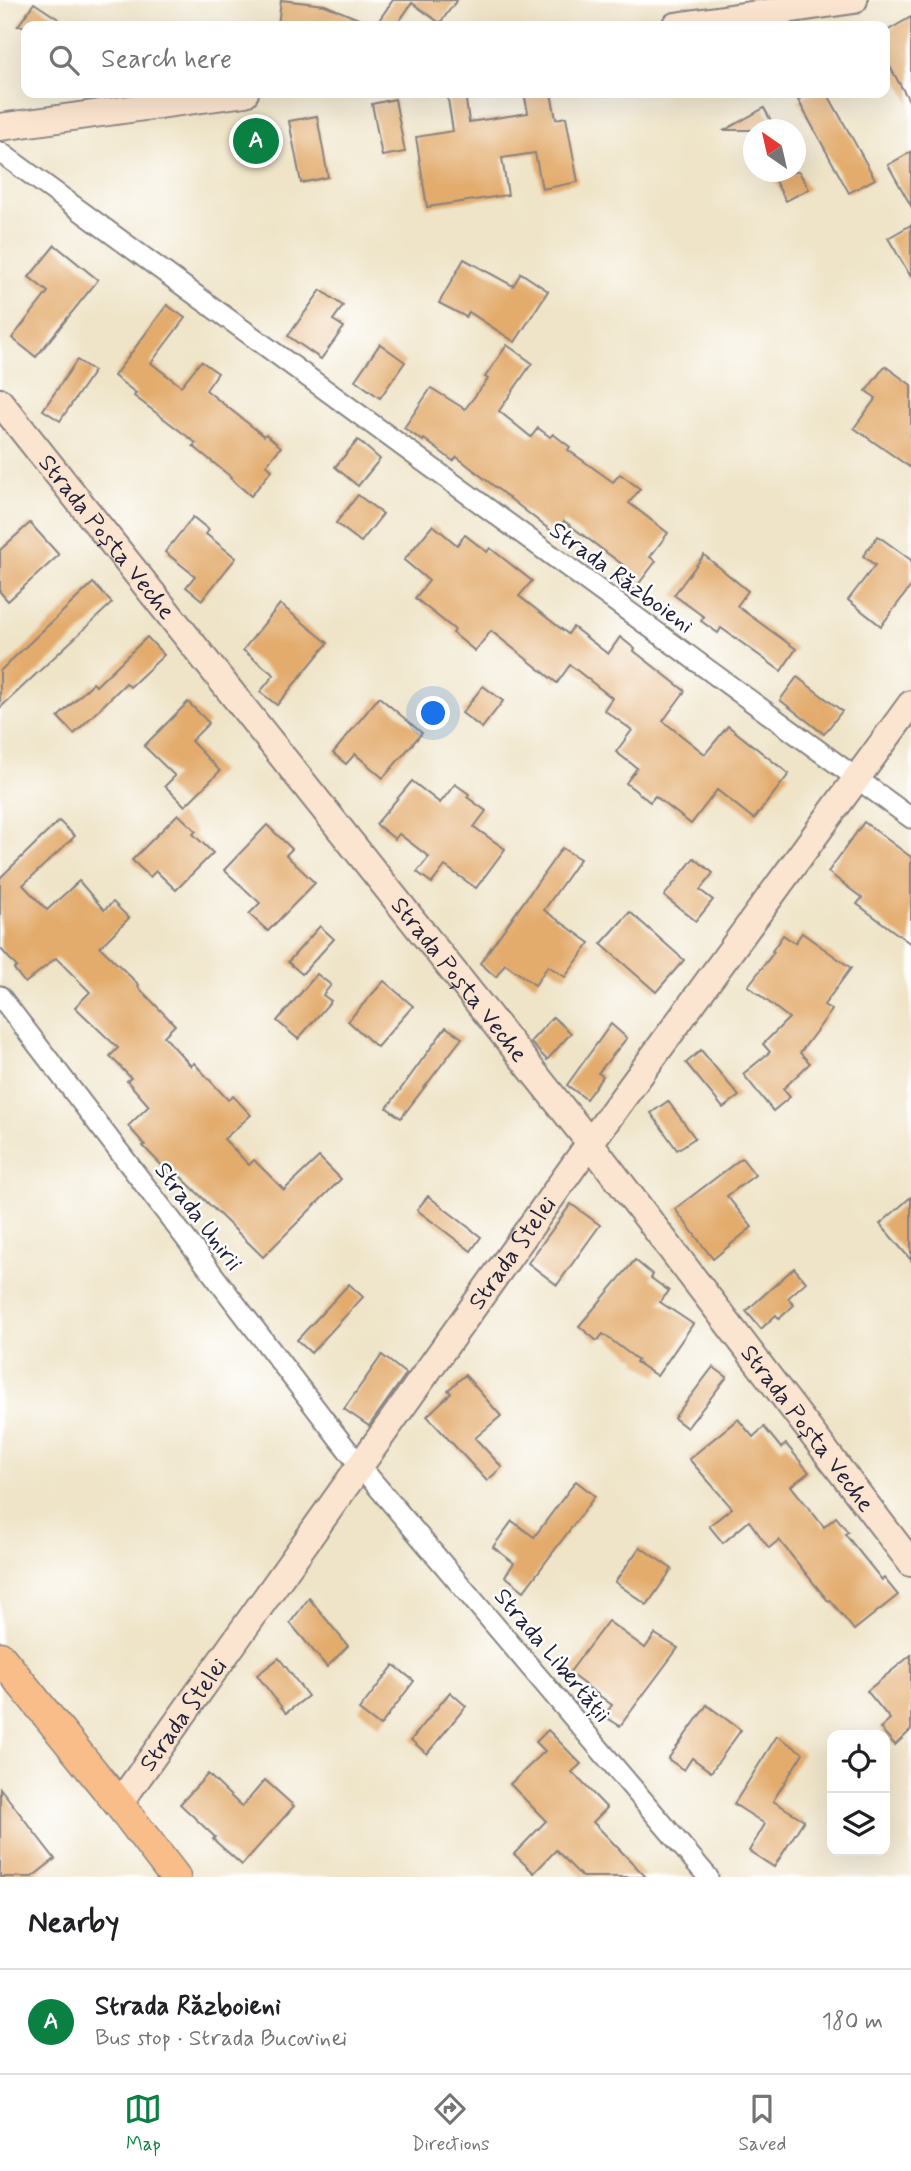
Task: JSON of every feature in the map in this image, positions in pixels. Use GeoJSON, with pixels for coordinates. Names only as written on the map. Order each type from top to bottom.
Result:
{"type":"FeatureCollection","features":[{"type":"Feature","properties":{"kind":"main road"},"geometry":{"type":"LineString","coordinates":[[0,1657],[175,1877]]}},
{"type":"Feature","properties":{"kind":"street"},"geometry":{"type":"LineString","coordinates":[[695,21],[755,6],[854,0]]}},
{"type":"Feature","properties":{"kind":"street"},"geometry":{"type":"LineString","coordinates":[[0,127],[209,98]]}},
{"type":"Feature","properties":{"kind":"street","name":"Strada Războieni"},"geometry":{"type":"LineString","coordinates":[[0,152],[911,818]]}},
{"type":"Feature","properties":{"kind":"street","name":"Strada Poșta Veche"},"geometry":{"type":"LineString","coordinates":[[0,402],[590,1143],[911,1563]]}},
{"type":"Feature","properties":{"kind":"street","name":"Strada Stelei"},"geometry":{"type":"LineString","coordinates":[[119,1804],[590,1143],[911,704]]}},
{"type":"Feature","properties":{"kind":"street","name":"Strada Unirii"},"geometry":{"type":"LineString","coordinates":[[0,996],[359,1465]]}},
{"type":"Feature","properties":{"kind":"street","name":"Strada Libertății"},"geometry":{"type":"LineString","coordinates":[[359,1465],[708,1877]]}},
{"type":"Feature","properties":{"kind":"building"},"geometry":{"type":"Polygon","coordinates":[[[281,0],[325,5],[363,21],[279,21],[281,0]]]}},
{"type":"Feature","properties":{"kind":"building"},"geometry":{"type":"Polygon","coordinates":[[[393,0],[457,0],[441,21],[437,21],[412,3],[399,21],[378,21],[393,0]]]}},
{"type":"Feature","properties":{"kind":"building"},"geometry":{"type":"Polygon","coordinates":[[[34,3],[61,21],[21,21],[34,3]]]}},
{"type":"Feature","properties":{"kind":"building"},"geometry":{"type":"Polygon","coordinates":[[[911,17],[911,104],[890,67],[890,29],[911,17]]]}},
{"type":"Feature","properties":{"kind":"building"},"geometry":{"type":"Polygon","coordinates":[[[448,98],[466,98],[469,122],[528,113],[525,98],[552,98],[556,119],[566,117],[578,182],[542,189],[535,153],[502,158],[508,195],[427,207],[416,137],[453,131],[448,98]]]}},
{"type":"Feature","properties":{"kind":"building"},"geometry":{"type":"Polygon","coordinates":[[[830,98],[875,179],[849,193],[798,100],[830,98]]]}},
{"type":"Feature","properties":{"kind":"building"},"geometry":{"type":"Polygon","coordinates":[[[395,99],[405,152],[382,156],[372,104],[395,99]]]}},
{"type":"Feature","properties":{"kind":"building"},"geometry":{"type":"Polygon","coordinates":[[[764,108],[770,119],[744,119],[764,108]]]}},
{"type":"Feature","properties":{"kind":"building"},"geometry":{"type":"Polygon","coordinates":[[[317,116],[328,177],[301,183],[289,121],[317,116]]]}},
{"type":"Feature","properties":{"kind":"building"},"geometry":{"type":"Polygon","coordinates":[[[743,120],[743,130],[725,130],[743,120]]]}},
{"type":"Feature","properties":{"kind":"building"},"geometry":{"type":"Polygon","coordinates":[[[911,152],[911,206],[888,165],[911,152]]]}},
{"type":"Feature","properties":{"kind":"building"},"geometry":{"type":"Polygon","coordinates":[[[776,182],[805,182],[809,189],[786,201],[776,182]]]}},
{"type":"Feature","properties":{"kind":"building"},"geometry":{"type":"Polygon","coordinates":[[[911,225],[911,277],[888,238],[911,225]]]}},
{"type":"Feature","properties":{"kind":"building"},"geometry":{"type":"Polygon","coordinates":[[[55,245],[98,280],[36,357],[12,338],[48,292],[29,277],[55,245]]]}},
{"type":"Feature","properties":{"kind":"building"},"geometry":{"type":"Polygon","coordinates":[[[464,259],[513,286],[521,273],[548,291],[515,342],[469,312],[466,317],[439,303],[464,259]]]}},
{"type":"Feature","properties":{"kind":"building"},"geometry":{"type":"Polygon","coordinates":[[[321,290],[343,306],[333,320],[344,327],[321,359],[288,336],[321,290]]]}},
{"type":"Feature","properties":{"kind":"building"},"geometry":{"type":"Polygon","coordinates":[[[167,305],[185,318],[151,363],[181,386],[201,361],[218,373],[206,390],[281,447],[266,465],[272,470],[251,496],[193,446],[196,443],[134,396],[136,393],[114,376],[167,305]]]}},
{"type":"Feature","properties":{"kind":"building"},"geometry":{"type":"Polygon","coordinates":[[[380,344],[405,362],[380,398],[355,380],[380,344]]]}},
{"type":"Feature","properties":{"kind":"building"},"geometry":{"type":"Polygon","coordinates":[[[507,345],[532,363],[499,411],[531,437],[538,428],[550,437],[553,434],[570,447],[568,450],[613,482],[620,474],[640,489],[629,503],[668,533],[650,557],[656,561],[634,590],[615,576],[623,565],[564,521],[555,534],[457,457],[453,461],[404,428],[431,388],[465,409],[488,379],[485,377],[507,345]]]}},
{"type":"Feature","properties":{"kind":"building"},"geometry":{"type":"Polygon","coordinates":[[[77,360],[94,371],[60,421],[43,410],[77,360]]]}},
{"type":"Feature","properties":{"kind":"building"},"geometry":{"type":"Polygon","coordinates":[[[885,366],[911,385],[911,468],[854,428],[876,398],[866,391],[885,366]]]}},
{"type":"Feature","properties":{"kind":"building"},"geometry":{"type":"Polygon","coordinates":[[[358,440],[380,459],[358,486],[335,467],[358,440]]]}},
{"type":"Feature","properties":{"kind":"building"},"geometry":{"type":"Polygon","coordinates":[[[358,495],[383,514],[361,542],[336,523],[358,495]]]}},
{"type":"Feature","properties":{"kind":"building"},"geometry":{"type":"Polygon","coordinates":[[[193,517],[209,530],[206,534],[236,558],[202,600],[186,587],[195,576],[165,552],[193,517]]]}},
{"type":"Feature","properties":{"kind":"building"},"geometry":{"type":"Polygon","coordinates":[[[30,523],[59,555],[8,601],[0,592],[0,550],[30,523]]]}},
{"type":"Feature","properties":{"kind":"building"},"geometry":{"type":"Polygon","coordinates":[[[433,525],[457,545],[465,535],[487,552],[490,548],[532,581],[519,596],[568,634],[573,627],[608,654],[620,637],[685,691],[663,721],[705,754],[728,726],[789,774],[754,819],[717,790],[691,824],[655,796],[650,802],[626,783],[637,768],[616,752],[632,730],[604,710],[612,698],[570,665],[557,683],[491,631],[475,651],[453,633],[455,630],[415,598],[429,581],[404,560],[433,525]]]}},
{"type":"Feature","properties":{"kind":"building"},"geometry":{"type":"Polygon","coordinates":[[[878,536],[911,560],[911,586],[881,626],[848,600],[875,565],[863,556],[878,536]]]}},
{"type":"Feature","properties":{"kind":"building"},"geometry":{"type":"Polygon","coordinates":[[[704,555],[748,591],[737,606],[796,649],[781,671],[721,628],[718,633],[701,621],[704,617],[674,595],[704,555]]]}},
{"type":"Feature","properties":{"kind":"building"},"geometry":{"type":"Polygon","coordinates":[[[93,583],[112,603],[0,708],[0,671],[93,583]]]}},
{"type":"Feature","properties":{"kind":"building"},"geometry":{"type":"Polygon","coordinates":[[[280,604],[328,643],[277,705],[260,692],[274,675],[243,650],[280,604]]]}},
{"type":"Feature","properties":{"kind":"building"},"geometry":{"type":"Polygon","coordinates":[[[147,637],[164,655],[130,687],[126,683],[74,734],[58,717],[93,683],[96,686],[147,637]]]}},
{"type":"Feature","properties":{"kind":"building"},"geometry":{"type":"Polygon","coordinates":[[[797,677],[842,711],[824,734],[780,700],[797,677]]]}},
{"type":"Feature","properties":{"kind":"building"},"geometry":{"type":"Polygon","coordinates":[[[483,686],[503,701],[482,728],[462,713],[483,686]]]}},
{"type":"Feature","properties":{"kind":"building"},"geometry":{"type":"Polygon","coordinates":[[[379,697],[422,733],[383,778],[355,754],[346,764],[333,753],[379,697]]]}},
{"type":"Feature","properties":{"kind":"building"},"geometry":{"type":"Polygon","coordinates":[[[188,702],[209,723],[191,741],[220,771],[185,806],[165,786],[175,776],[144,746],[188,702]]]}},
{"type":"Feature","properties":{"kind":"building"},"geometry":{"type":"Polygon","coordinates":[[[412,781],[440,803],[455,784],[486,811],[474,827],[505,849],[476,888],[445,866],[432,883],[417,872],[429,857],[399,834],[395,839],[376,824],[412,781]]]}},
{"type":"Feature","properties":{"kind":"building"},"geometry":{"type":"Polygon","coordinates":[[[178,814],[196,831],[193,834],[213,853],[176,890],[156,871],[150,877],[132,860],[178,814]]]}},
{"type":"Feature","properties":{"kind":"building"},"geometry":{"type":"Polygon","coordinates":[[[59,821],[75,836],[23,885],[47,910],[79,881],[104,910],[113,902],[129,918],[100,947],[175,1025],[164,1036],[191,1066],[194,1063],[228,1100],[233,1096],[251,1115],[224,1139],[249,1165],[254,1160],[284,1190],[319,1157],[341,1179],[263,1257],[175,1171],[171,1175],[128,1126],[149,1106],[127,1081],[131,1078],[110,1056],[118,1048],[75,1007],[90,992],[56,958],[25,983],[14,969],[17,967],[0,948],[0,878],[59,821]]]}},
{"type":"Feature","properties":{"kind":"building"},"geometry":{"type":"Polygon","coordinates":[[[864,822],[911,857],[911,944],[857,904],[862,898],[828,872],[864,822]]]}},
{"type":"Feature","properties":{"kind":"building"},"geometry":{"type":"Polygon","coordinates":[[[267,825],[292,849],[286,855],[315,883],[268,931],[249,914],[260,903],[224,870],[267,825]]]}},
{"type":"Feature","properties":{"kind":"building"},"geometry":{"type":"Polygon","coordinates":[[[562,848],[580,859],[544,910],[590,943],[565,977],[548,966],[535,985],[505,964],[496,977],[480,963],[562,848]]]}},
{"type":"Feature","properties":{"kind":"building"},"geometry":{"type":"Polygon","coordinates":[[[694,858],[713,873],[700,890],[713,900],[696,921],[664,896],[694,858]]]}},
{"type":"Feature","properties":{"kind":"building"},"geometry":{"type":"Polygon","coordinates":[[[630,912],[684,960],[656,992],[601,944],[630,912]]]}},
{"type":"Feature","properties":{"kind":"building"},"geometry":{"type":"Polygon","coordinates":[[[320,926],[334,939],[302,974],[288,962],[320,926]]]}},
{"type":"Feature","properties":{"kind":"building"},"geometry":{"type":"Polygon","coordinates":[[[802,933],[851,968],[824,1005],[832,1010],[800,1053],[810,1063],[783,1089],[790,1097],[773,1111],[743,1074],[770,1052],[763,1044],[789,1018],[748,986],[774,952],[772,951],[783,935],[795,943],[802,933]]]}},
{"type":"Feature","properties":{"kind":"building"},"geometry":{"type":"Polygon","coordinates":[[[317,974],[331,985],[323,995],[331,1001],[298,1039],[277,1021],[317,974]]]}},
{"type":"Feature","properties":{"kind":"building"},"geometry":{"type":"Polygon","coordinates":[[[384,981],[413,1006],[377,1047],[348,1021],[384,981]]]}},
{"type":"Feature","properties":{"kind":"building"},"geometry":{"type":"Polygon","coordinates":[[[553,1017],[571,1033],[547,1060],[530,1042],[553,1017]]]}},
{"type":"Feature","properties":{"kind":"building"},"geometry":{"type":"Polygon","coordinates":[[[611,1024],[627,1038],[598,1073],[603,1076],[586,1099],[567,1085],[611,1024]]]}},
{"type":"Feature","properties":{"kind":"building"},"geometry":{"type":"Polygon","coordinates":[[[446,1027],[462,1038],[401,1118],[387,1108],[446,1027]]]}},
{"type":"Feature","properties":{"kind":"building"},"geometry":{"type":"Polygon","coordinates":[[[701,1050],[739,1096],[723,1108],[686,1063],[701,1050]]]}},
{"type":"Feature","properties":{"kind":"building"},"geometry":{"type":"Polygon","coordinates":[[[668,1101],[695,1138],[677,1150],[651,1113],[668,1101]]]}},
{"type":"Feature","properties":{"kind":"building"},"geometry":{"type":"Polygon","coordinates":[[[742,1158],[755,1175],[727,1196],[752,1227],[713,1259],[675,1209],[742,1158]]]}},
{"type":"Feature","properties":{"kind":"building"},"geometry":{"type":"Polygon","coordinates":[[[428,1196],[481,1237],[471,1251],[417,1210],[428,1196]]]}},
{"type":"Feature","properties":{"kind":"building"},"geometry":{"type":"Polygon","coordinates":[[[911,1197],[911,1260],[880,1224],[911,1197]]]}},
{"type":"Feature","properties":{"kind":"building"},"geometry":{"type":"Polygon","coordinates":[[[571,1204],[600,1225],[557,1285],[528,1263],[571,1204]]]}},
{"type":"Feature","properties":{"kind":"building"},"geometry":{"type":"Polygon","coordinates":[[[635,1260],[653,1275],[651,1278],[669,1291],[660,1302],[693,1324],[657,1376],[603,1334],[597,1341],[579,1326],[635,1260]]]}},
{"type":"Feature","properties":{"kind":"building"},"geometry":{"type":"Polygon","coordinates":[[[794,1268],[806,1282],[788,1298],[794,1305],[779,1319],[776,1315],[761,1329],[746,1311],[794,1268]]]}},
{"type":"Feature","properties":{"kind":"building"},"geometry":{"type":"Polygon","coordinates":[[[349,1284],[363,1297],[311,1353],[297,1340],[349,1284]]]}},
{"type":"Feature","properties":{"kind":"building"},"geometry":{"type":"Polygon","coordinates":[[[382,1355],[406,1374],[369,1426],[344,1409],[382,1355]]]}},
{"type":"Feature","properties":{"kind":"building"},"geometry":{"type":"Polygon","coordinates":[[[713,1367],[727,1377],[687,1428],[674,1418],[713,1367]]]}},
{"type":"Feature","properties":{"kind":"building"},"geometry":{"type":"Polygon","coordinates":[[[465,1375],[501,1416],[475,1438],[502,1467],[487,1481],[427,1416],[451,1393],[448,1390],[465,1375]]]}},
{"type":"Feature","properties":{"kind":"building"},"geometry":{"type":"Polygon","coordinates":[[[738,1419],[753,1437],[764,1427],[781,1448],[786,1444],[809,1472],[791,1486],[824,1527],[836,1517],[848,1532],[845,1534],[882,1580],[884,1578],[898,1595],[854,1630],[779,1540],[769,1548],[749,1521],[723,1543],[709,1526],[732,1508],[689,1459],[738,1419]]]}},
{"type":"Feature","properties":{"kind":"building"},"geometry":{"type":"Polygon","coordinates":[[[576,1481],[595,1496],[524,1591],[505,1576],[514,1563],[493,1547],[512,1521],[534,1537],[576,1481]]]}},
{"type":"Feature","properties":{"kind":"building"},"geometry":{"type":"Polygon","coordinates":[[[640,1547],[672,1569],[647,1605],[615,1582],[640,1547]]]}},
{"type":"Feature","properties":{"kind":"building"},"geometry":{"type":"Polygon","coordinates":[[[309,1598],[348,1646],[327,1667],[290,1623],[309,1598]]]}},
{"type":"Feature","properties":{"kind":"building"},"geometry":{"type":"Polygon","coordinates":[[[608,1621],[645,1648],[655,1634],[678,1648],[620,1726],[604,1716],[612,1705],[569,1673],[608,1621]]]}},
{"type":"Feature","properties":{"kind":"building"},"geometry":{"type":"Polygon","coordinates":[[[911,1655],[911,1730],[895,1745],[890,1739],[890,1730],[880,1728],[890,1719],[867,1691],[911,1655]]]}},
{"type":"Feature","properties":{"kind":"building"},"geometry":{"type":"Polygon","coordinates":[[[279,1658],[308,1696],[286,1713],[257,1675],[279,1658]]]}},
{"type":"Feature","properties":{"kind":"building"},"geometry":{"type":"Polygon","coordinates":[[[394,1665],[414,1681],[380,1726],[359,1710],[394,1665]]]}},
{"type":"Feature","properties":{"kind":"building"},"geometry":{"type":"Polygon","coordinates":[[[450,1692],[466,1706],[427,1754],[411,1740],[450,1692]]]}},
{"type":"Feature","properties":{"kind":"building"},"geometry":{"type":"Polygon","coordinates":[[[707,1705],[741,1730],[711,1772],[692,1758],[684,1770],[668,1759],[707,1705]]]}},
{"type":"Feature","properties":{"kind":"building"},"geometry":{"type":"Polygon","coordinates":[[[548,1730],[581,1764],[572,1772],[607,1808],[593,1822],[646,1877],[582,1877],[556,1850],[534,1873],[514,1854],[546,1821],[510,1784],[545,1751],[536,1742],[548,1730]]]}},
{"type":"Feature","properties":{"kind":"building"},"geometry":{"type":"Polygon","coordinates":[[[777,1736],[803,1753],[773,1801],[804,1820],[774,1867],[749,1851],[765,1824],[734,1804],[777,1736]]]}},
{"type":"Feature","properties":{"kind":"building"},"geometry":{"type":"Polygon","coordinates":[[[208,1774],[242,1807],[265,1780],[294,1806],[242,1865],[180,1804],[208,1774]]]}},
{"type":"Feature","properties":{"kind":"building"},"geometry":{"type":"Polygon","coordinates":[[[0,1788],[55,1859],[32,1877],[0,1877],[0,1788]]]}},
{"type":"Feature","properties":{"kind":"place","name":"Strada Războieni"},"geometry":{"type":"Point","coordinates":[256,141]}}]}
